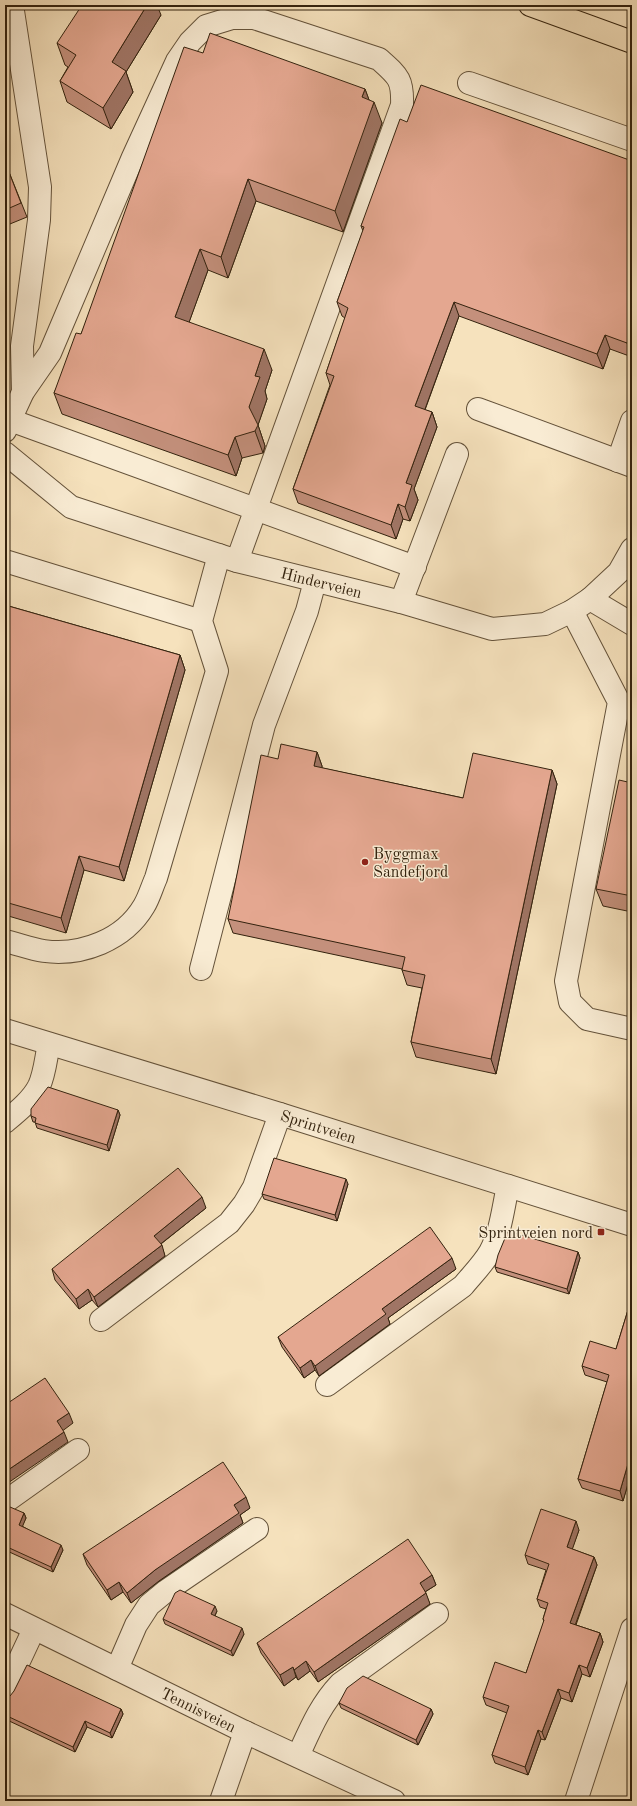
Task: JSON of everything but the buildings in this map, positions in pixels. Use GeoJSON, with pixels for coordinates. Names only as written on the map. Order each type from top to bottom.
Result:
{"type":"FeatureCollection","features":[{"type":"Feature","properties":{"kind":"main road"},"geometry":{"type":"LineString","coordinates":[[530,5],[632,42]]}},
{"type":"Feature","properties":{"kind":"street"},"geometry":{"type":"LineString","coordinates":[[13,11],[40,187],[39,220],[22,346],[23,392]]}},
{"type":"Feature","properties":{"kind":"street"},"geometry":{"type":"LineString","coordinates":[[5,941],[44,951],[77,952],[107,940],[128,927],[144,906],[156,878],[217,671],[202,621],[228,558],[256,510],[402,105],[402,87],[395,73],[379,59],[254,18],[232,18],[206,26],[190,42],[177,61],[133,157],[50,353],[23,392],[8,425],[256,510],[415,567]]}},
{"type":"Feature","properties":{"kind":"street"},"geometry":{"type":"LineString","coordinates":[[469,83],[632,140]]}},
{"type":"Feature","properties":{"kind":"street"},"geometry":{"type":"LineString","coordinates":[[478,409],[625,464],[632,421]]}},
{"type":"Feature","properties":{"kind":"street","name":"Hinderveien"},"geometry":{"type":"LineString","coordinates":[[5,453],[71,506],[228,558],[401,602],[492,629],[545,624],[581,605],[619,572],[632,548]]}},
{"type":"Feature","properties":{"kind":"street"},"geometry":{"type":"LineString","coordinates":[[401,602],[457,454]]}},
{"type":"Feature","properties":{"kind":"street"},"geometry":{"type":"LineString","coordinates":[[5,561],[202,621]]}},
{"type":"Feature","properties":{"kind":"street"},"geometry":{"type":"LineString","coordinates":[[201,969],[264,725],[307,611],[315,581]]}},
{"type":"Feature","properties":{"kind":"street"},"geometry":{"type":"LineString","coordinates":[[581,605],[632,624]]}},
{"type":"Feature","properties":{"kind":"street"},"geometry":{"type":"LineString","coordinates":[[581,605],[626,705],[566,981],[570,1002],[587,1019],[632,1029]]}},
{"type":"Feature","properties":{"kind":"street","name":"Sprintveien"},"geometry":{"type":"LineString","coordinates":[[5,1030],[280,1114],[632,1225]]}},
{"type":"Feature","properties":{"kind":"street"},"geometry":{"type":"LineString","coordinates":[[5,1122],[21,1109],[38,1086],[49,1044]]}},
{"type":"Feature","properties":{"kind":"street"},"geometry":{"type":"LineString","coordinates":[[101,1320],[233,1218],[244,1204],[254,1187],[280,1114]]}},
{"type":"Feature","properties":{"kind":"street"},"geometry":{"type":"LineString","coordinates":[[327,1385],[463,1286],[478,1269],[490,1251],[500,1226],[508,1186]]}},
{"type":"Feature","properties":{"kind":"street"},"geometry":{"type":"LineString","coordinates":[[5,1502],[78,1450]]}},
{"type":"Feature","properties":{"kind":"street"},"geometry":{"type":"LineString","coordinates":[[117,1669],[136,1625],[149,1605],[166,1591],[257,1529]]}},
{"type":"Feature","properties":{"kind":"street","name":"Tennisveien"},"geometry":{"type":"LineString","coordinates":[[5,1614],[246,1732],[394,1801]]}},
{"type":"Feature","properties":{"kind":"street"},"geometry":{"type":"LineString","coordinates":[[298,1756],[318,1712],[328,1696],[340,1684],[437,1614]]}},
{"type":"Feature","properties":{"kind":"street"},"geometry":{"type":"LineString","coordinates":[[5,1691],[34,1629]]}},
{"type":"Feature","properties":{"kind":"street"},"geometry":{"type":"LineString","coordinates":[[576,1801],[632,1629]]}},
{"type":"Feature","properties":{"kind":"street"},"geometry":{"type":"LineString","coordinates":[[221,1801],[246,1732]]}},
{"type":"Feature","properties":{"kind":"place","name":"Byggmax Sandefjord"},"geometry":{"type":"Point","coordinates":[365,862]}},
{"type":"Feature","properties":{"kind":"place","name":"Sprintveien nord"},"geometry":{"type":"Point","coordinates":[601,1232]}}]}
